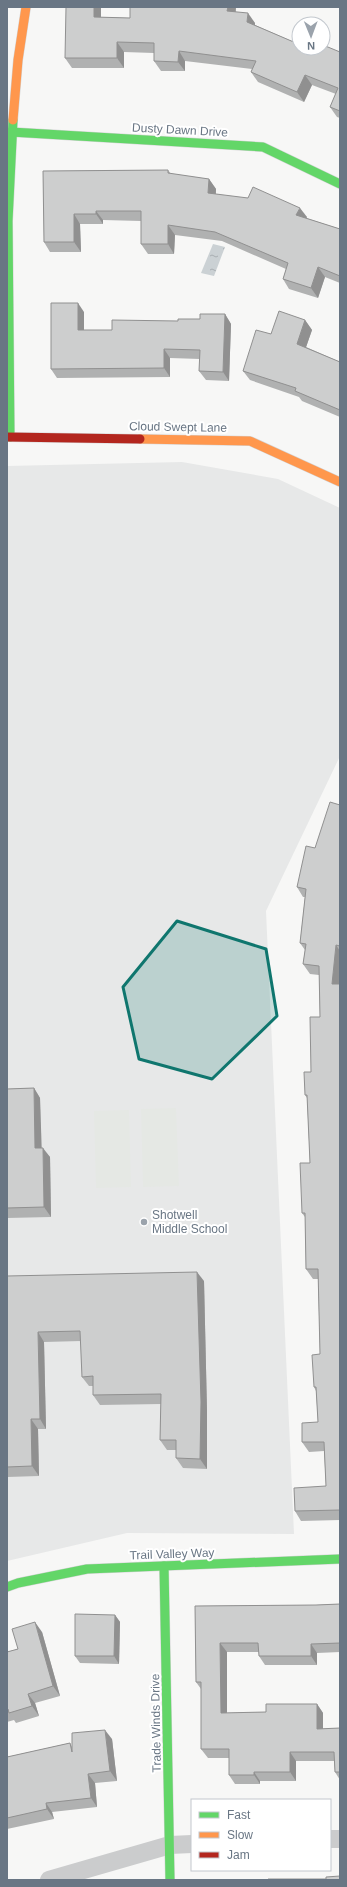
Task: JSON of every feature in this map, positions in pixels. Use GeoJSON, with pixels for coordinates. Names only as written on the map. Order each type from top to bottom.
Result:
{"type":"FeatureCollection","features":[{"type":"Feature","properties":{"kind":"street"},"geometry":{"type":"LineString","coordinates":[[9,437],[7,279],[11,132],[26,7]]}},
{"type":"Feature","properties":{"kind":"street","name":"Dusty Dawn Drive"},"geometry":{"type":"LineString","coordinates":[[11,132],[263,147],[340,184]]}},
{"type":"Feature","properties":{"kind":"street","name":"Cloud Swept Lane"},"geometry":{"type":"LineString","coordinates":[[9,437],[250,441],[340,482]]}},
{"type":"Feature","properties":{"kind":"street","name":"Trail Valley Way"},"geometry":{"type":"LineString","coordinates":[[7,1587],[18,1583],[87,1569],[340,1559]]}},
{"type":"Feature","properties":{"kind":"street","name":"Trade Winds Drive"},"geometry":{"type":"LineString","coordinates":[[164,1566],[170,1880]]}},
{"type":"Feature","properties":{"kind":"street"},"geometry":{"type":"LineString","coordinates":[[49,1880],[170,1845],[191,1844]]}},
{"type":"Feature","properties":{"kind":"highlighted area"},"geometry":{"type":"Polygon","coordinates":[[[177,921],[266,949],[277,1016],[212,1079],[139,1059],[123,987],[177,921]]]}},
{"type":"Feature","properties":{"kind":"shaded area","name":"Shotwell Middle School"},"geometry":{"type":"Polygon","coordinates":[[[182,462],[278,479],[340,508],[340,756],[266,911],[294,1534],[127,1533],[7,1561],[7,466],[182,462]]]}},
{"type":"Feature","properties":{"kind":"shaded area"},"geometry":{"type":"Polygon","coordinates":[[[176,1108],[179,1186],[143,1187],[141,1109],[176,1108]]]}},
{"type":"Feature","properties":{"kind":"shaded area"},"geometry":{"type":"Polygon","coordinates":[[[129,1110],[131,1187],[96,1188],[94,1111],[129,1110]]]}},
{"type":"Feature","properties":{"kind":"water"},"geometry":{"type":"Polygon","coordinates":[[[213,244],[225,247],[214,276],[201,273],[213,244]]]}},
{"type":"Feature","properties":{"kind":"building"},"geometry":{"type":"Polygon","coordinates":[[[66,7],[94,7],[94,17],[130,18],[130,7],[228,7],[227,11],[248,13],[247,22],[291,41],[291,56],[331,56],[331,48],[340,52],[340,111],[330,107],[338,88],[305,75],[297,92],[251,72],[256,61],[179,51],[178,62],[154,61],[154,43],[117,42],[117,58],[65,58],[66,7]]]}},
{"type":"Feature","properties":{"kind":"building"},"geometry":{"type":"Polygon","coordinates":[[[168,170],[168,173],[209,179],[208,193],[248,198],[253,187],[300,208],[296,215],[340,229],[340,276],[318,267],[311,288],[283,279],[288,263],[215,232],[168,225],[168,244],[141,244],[141,211],[96,211],[96,214],[74,214],[74,242],[44,242],[43,171],[168,170]]]}},
{"type":"Feature","properties":{"kind":"building"},"geometry":{"type":"Polygon","coordinates":[[[51,303],[78,303],[78,330],[112,330],[112,320],[178,321],[178,319],[200,319],[200,314],[225,314],[223,372],[199,371],[200,350],[164,349],[164,368],[51,369],[51,303]]]}},
{"type":"Feature","properties":{"kind":"building"},"geometry":{"type":"Polygon","coordinates":[[[279,311],[305,320],[297,344],[340,362],[340,410],[295,391],[296,388],[243,371],[256,330],[271,334],[279,311]]]}},
{"type":"Feature","properties":{"kind":"building"},"geometry":{"type":"Polygon","coordinates":[[[330,802],[340,805],[340,946],[336,945],[332,984],[340,984],[340,1510],[295,1511],[294,1488],[326,1486],[324,1442],[302,1442],[302,1423],[318,1422],[312,1355],[320,1354],[318,1269],[306,1269],[305,1213],[302,1213],[300,1163],[310,1163],[307,1095],[305,1095],[304,1072],[311,1072],[310,1017],[320,1017],[319,966],[303,964],[306,944],[300,943],[306,889],[297,887],[306,846],[315,848],[330,802]]]}},
{"type":"Feature","properties":{"kind":"building"},"geometry":{"type":"Polygon","coordinates":[[[34,1088],[35,1148],[43,1148],[44,1207],[7,1208],[7,1089],[34,1088]]]}},
{"type":"Feature","properties":{"kind":"building"},"geometry":{"type":"Polygon","coordinates":[[[197,1272],[201,1402],[200,1459],[176,1458],[176,1440],[160,1440],[161,1394],[93,1395],[93,1376],[82,1377],[80,1331],[38,1332],[40,1419],[31,1419],[32,1466],[7,1467],[7,1276],[197,1272]]]}},
{"type":"Feature","properties":{"kind":"building"},"geometry":{"type":"Polygon","coordinates":[[[340,1604],[340,1643],[311,1644],[311,1656],[259,1656],[258,1643],[220,1643],[221,1713],[266,1712],[266,1704],[317,1704],[317,1729],[340,1728],[340,1772],[335,1772],[334,1752],[290,1752],[290,1772],[254,1772],[254,1775],[229,1775],[229,1749],[201,1749],[201,1682],[196,1682],[195,1606],[340,1604]]]}},
{"type":"Feature","properties":{"kind":"building"},"geometry":{"type":"Polygon","coordinates":[[[75,1614],[115,1615],[114,1656],[75,1656],[75,1614]]]}},
{"type":"Feature","properties":{"kind":"building"},"geometry":{"type":"Polygon","coordinates":[[[35,1622],[53,1686],[28,1694],[32,1706],[9,1713],[8,1709],[7,1710],[7,1652],[18,1649],[12,1629],[35,1622]]]}},
{"type":"Feature","properties":{"kind":"building"},"geometry":{"type":"Polygon","coordinates":[[[105,1730],[110,1771],[88,1774],[91,1798],[46,1803],[47,1809],[7,1818],[7,1757],[70,1743],[72,1752],[72,1733],[105,1730]]]}},
{"type":"Feature","properties":{"kind":"building"},"geometry":{"type":"Polygon","coordinates":[[[340,1876],[340,1880],[268,1880],[326,1879],[326,1877],[340,1876]]]}},
{"type":"Feature","properties":{"kind":"traffic: fast"},"geometry":{"type":"LineString","coordinates":[[10,437],[8,221],[13,120]]}},
{"type":"Feature","properties":{"kind":"traffic: fast"},"geometry":{"type":"LineString","coordinates":[[11,132],[263,147],[340,184]]}},
{"type":"Feature","properties":{"kind":"traffic: fast"},"geometry":{"type":"LineString","coordinates":[[7,1587],[18,1583],[87,1569],[340,1559]]}},
{"type":"Feature","properties":{"kind":"traffic: fast"},"geometry":{"type":"LineString","coordinates":[[164,1566],[170,1880]]}},
{"type":"Feature","properties":{"kind":"traffic: slow"},"geometry":{"type":"LineString","coordinates":[[13,120],[18,60],[26,7]]}},
{"type":"Feature","properties":{"kind":"traffic: slow"},"geometry":{"type":"LineString","coordinates":[[140,439],[250,441],[340,482]]}},
{"type":"Feature","properties":{"kind":"traffic: jam"},"geometry":{"type":"LineString","coordinates":[[7,437],[140,439]]}},
{"type":"Feature","properties":{"kind":"place","name":"Shotwell Middle School"},"geometry":{"type":"Point","coordinates":[144,1222]}}]}
